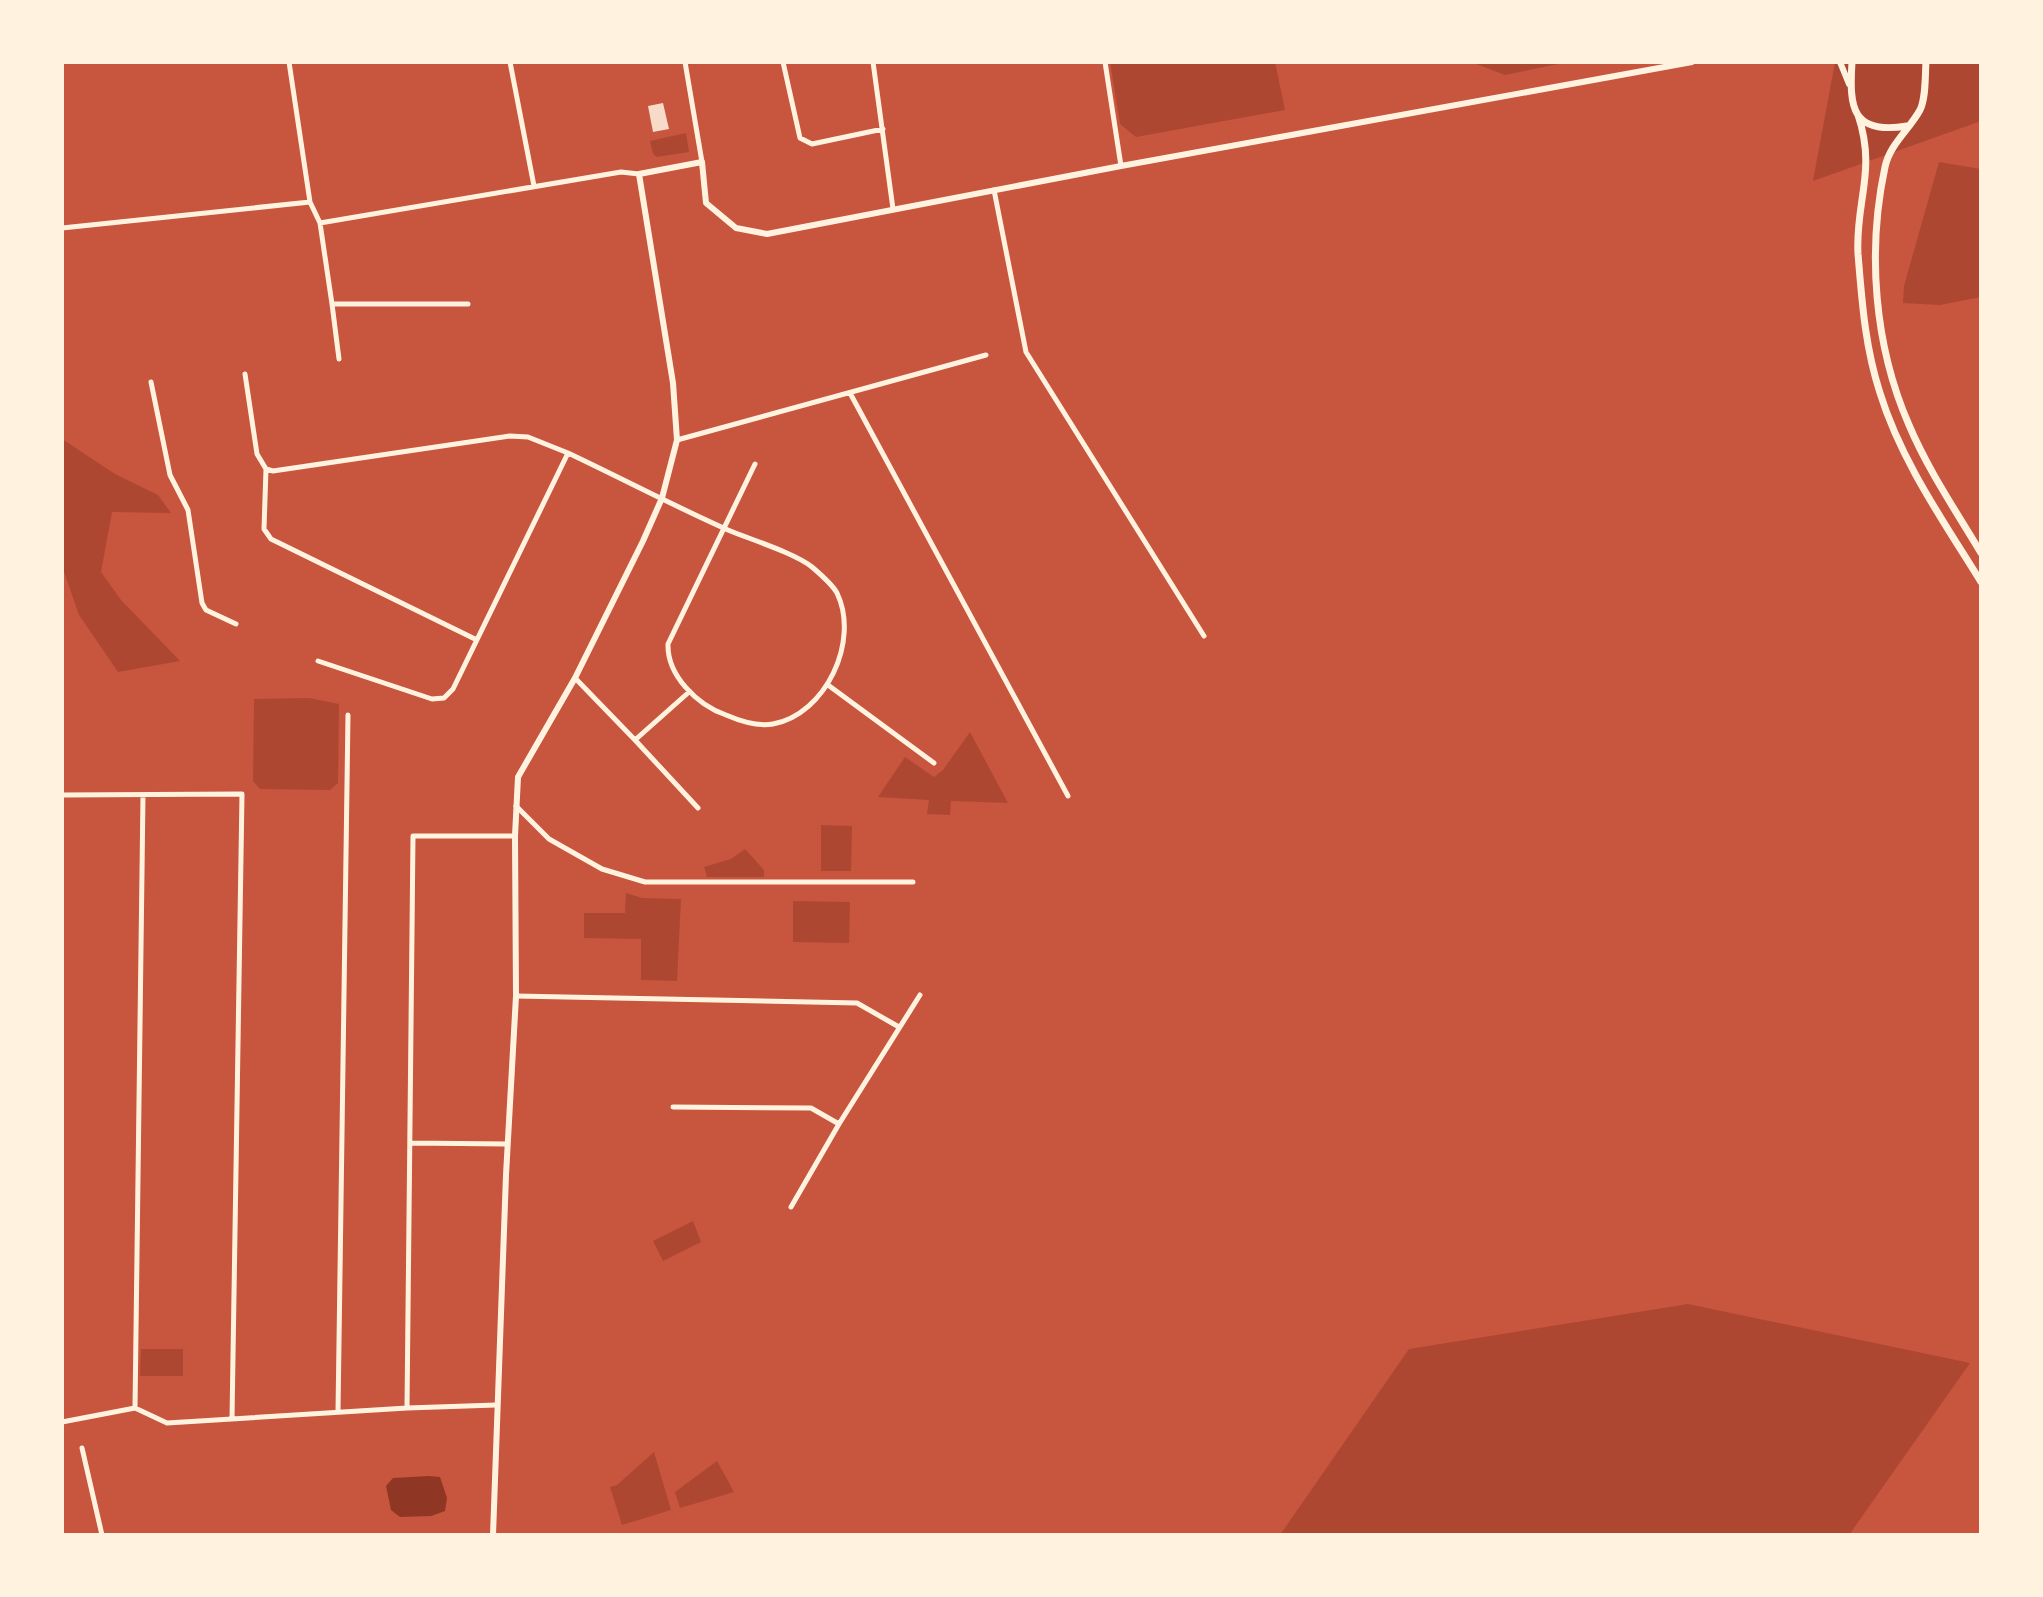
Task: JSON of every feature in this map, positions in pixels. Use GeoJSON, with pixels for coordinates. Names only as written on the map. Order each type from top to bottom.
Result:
{"type":"FeatureCollection","features":[{"type":"Feature","properties":{"kind":"main road"},"geometry":{"type":"LineString","coordinates":[[1852,62],[1851,90],[1864,132],[1867,166],[1858,246],[1861,299],[1873,370],[1889,419],[1909,461],[1981,582]]}},
{"type":"Feature","properties":{"kind":"main road"},"geometry":{"type":"LineString","coordinates":[[1926,62],[1921,109],[1888,156],[1875,251],[1882,330],[1897,395],[1908,424],[1943,491],[1981,553]]}},
{"type":"Feature","properties":{"kind":"main road"},"geometry":{"type":"LineString","coordinates":[[1858,115],[1872,127],[1890,129],[1907,126]]}},
{"type":"Feature","properties":{"kind":"street"},"geometry":{"type":"LineString","coordinates":[[289,62],[310,202],[320,223],[339,359]]}},
{"type":"Feature","properties":{"kind":"street"},"geometry":{"type":"LineString","coordinates":[[510,62],[534,186]]}},
{"type":"Feature","properties":{"kind":"street"},"geometry":{"type":"LineString","coordinates":[[685,62],[706,203],[736,228],[767,234],[1692,62]]}},
{"type":"Feature","properties":{"kind":"street"},"geometry":{"type":"LineString","coordinates":[[783,62],[800,138],[812,144],[883,129]]}},
{"type":"Feature","properties":{"kind":"street"},"geometry":{"type":"LineString","coordinates":[[873,62],[893,209]]}},
{"type":"Feature","properties":{"kind":"street"},"geometry":{"type":"LineString","coordinates":[[1105,62],[1121,166]]}},
{"type":"Feature","properties":{"kind":"street"},"geometry":{"type":"LineString","coordinates":[[1840,62],[1851,90]]}},
{"type":"Feature","properties":{"kind":"street"},"geometry":{"type":"LineString","coordinates":[[320,223],[621,172],[639,174],[702,162]]}},
{"type":"Feature","properties":{"kind":"street"},"geometry":{"type":"LineString","coordinates":[[493,1535],[507,1144],[516,996],[515,836],[518,777],[575,678],[643,541],[662,498],[677,440],[673,383],[639,174]]}},
{"type":"Feature","properties":{"kind":"street"},"geometry":{"type":"LineString","coordinates":[[994,190],[1026,352],[1204,636]]}},
{"type":"Feature","properties":{"kind":"street"},"geometry":{"type":"LineString","coordinates":[[62,228],[310,202]]}},
{"type":"Feature","properties":{"kind":"street"},"geometry":{"type":"LineString","coordinates":[[332,304],[468,304]]}},
{"type":"Feature","properties":{"kind":"street"},"geometry":{"type":"LineString","coordinates":[[677,440],[986,355]]}},
{"type":"Feature","properties":{"kind":"street"},"geometry":{"type":"LineString","coordinates":[[245,374],[257,454],[266,469],[264,529],[271,539],[477,640]]}},
{"type":"Feature","properties":{"kind":"street"},"geometry":{"type":"LineString","coordinates":[[151,382],[170,475],[188,510],[202,603],[206,610],[236,624]]}},
{"type":"Feature","properties":{"kind":"street"},"geometry":{"type":"LineString","coordinates":[[850,393],[1068,796]]}},
{"type":"Feature","properties":{"kind":"street"},"geometry":{"type":"LineString","coordinates":[[266,469],[273,471],[510,436],[528,437],[568,453],[725,529],[809,565],[836,592],[846,627],[828,685],[802,713],[772,724],[746,723],[715,712],[689,692],[668,656],[668,644],[725,529],[755,464]]}},
{"type":"Feature","properties":{"kind":"street"},"geometry":{"type":"LineString","coordinates":[[318,661],[432,699],[444,698],[453,689],[568,453]]}},
{"type":"Feature","properties":{"kind":"street"},"geometry":{"type":"LineString","coordinates":[[575,678],[698,808]]}},
{"type":"Feature","properties":{"kind":"street"},"geometry":{"type":"LineString","coordinates":[[828,685],[934,763]]}},
{"type":"Feature","properties":{"kind":"street"},"geometry":{"type":"LineString","coordinates":[[635,740],[689,692]]}},
{"type":"Feature","properties":{"kind":"street"},"geometry":{"type":"LineString","coordinates":[[338,1412],[348,715]]}},
{"type":"Feature","properties":{"kind":"street"},"geometry":{"type":"LineString","coordinates":[[62,795],[242,794],[232,1419]]}},
{"type":"Feature","properties":{"kind":"street"},"geometry":{"type":"LineString","coordinates":[[135,1408],[143,795]]}},
{"type":"Feature","properties":{"kind":"street"},"geometry":{"type":"LineString","coordinates":[[516,805],[549,839],[602,869],[645,882],[913,882]]}},
{"type":"Feature","properties":{"kind":"street"},"geometry":{"type":"LineString","coordinates":[[407,1408],[413,836],[515,836]]}},
{"type":"Feature","properties":{"kind":"street"},"geometry":{"type":"LineString","coordinates":[[791,1207],[920,995]]}},
{"type":"Feature","properties":{"kind":"street"},"geometry":{"type":"LineString","coordinates":[[516,996],[857,1003],[899,1027]]}},
{"type":"Feature","properties":{"kind":"street"},"geometry":{"type":"LineString","coordinates":[[673,1107],[811,1108],[839,1124]]}},
{"type":"Feature","properties":{"kind":"street"},"geometry":{"type":"LineString","coordinates":[[410,1143],[507,1144]]}},
{"type":"Feature","properties":{"kind":"street"},"geometry":{"type":"LineString","coordinates":[[62,1422],[135,1408],[167,1423],[496,1405]]}},
{"type":"Feature","properties":{"kind":"street"},"geometry":{"type":"LineString","coordinates":[[82,1448],[102,1535]]}},
{"type":"Feature","properties":{"kind":"shaded area"},"geometry":{"type":"Polygon","coordinates":[[[1110,62],[1275,62],[1285,110],[1136,137],[1120,124],[1110,62]]]}},
{"type":"Feature","properties":{"kind":"shaded area"},"geometry":{"type":"Polygon","coordinates":[[[1471,62],[1568,62],[1505,75],[1471,62]]]}},
{"type":"Feature","properties":{"kind":"shaded area"},"geometry":{"type":"Polygon","coordinates":[[[1835,62],[1981,62],[1981,121],[1813,181],[1835,62]]]}},
{"type":"Feature","properties":{"kind":"shaded area"},"geometry":{"type":"Polygon","coordinates":[[[686,133],[689,152],[657,157],[653,154],[650,141],[686,133]]]}},
{"type":"Feature","properties":{"kind":"shaded area"},"geometry":{"type":"Polygon","coordinates":[[[1939,162],[1981,169],[1981,297],[1940,305],[1903,303],[1904,286],[1939,162]]]}},
{"type":"Feature","properties":{"kind":"shaded area"},"geometry":{"type":"Polygon","coordinates":[[[62,439],[115,474],[158,495],[171,513],[112,512],[101,572],[121,600],[180,661],[118,672],[79,615],[62,566],[62,439]]]}},
{"type":"Feature","properties":{"kind":"shaded area"},"geometry":{"type":"Polygon","coordinates":[[[309,698],[339,704],[338,783],[330,790],[260,789],[253,781],[254,699],[309,698]]]}},
{"type":"Feature","properties":{"kind":"shaded area"},"geometry":{"type":"Polygon","coordinates":[[[970,732],[1008,803],[951,801],[950,815],[927,814],[929,800],[878,797],[905,757],[934,777],[943,770],[970,732]]]}},
{"type":"Feature","properties":{"kind":"shaded area"},"geometry":{"type":"Polygon","coordinates":[[[821,825],[852,826],[851,871],[821,871],[821,825]]]}},
{"type":"Feature","properties":{"kind":"shaded area"},"geometry":{"type":"Polygon","coordinates":[[[745,849],[764,870],[764,877],[707,877],[704,867],[731,859],[745,849]]]}},
{"type":"Feature","properties":{"kind":"shaded area"},"geometry":{"type":"Polygon","coordinates":[[[626,893],[642,898],[681,899],[677,981],[641,980],[641,939],[584,938],[584,913],[625,913],[626,893]]]}},
{"type":"Feature","properties":{"kind":"shaded area"},"geometry":{"type":"Polygon","coordinates":[[[793,901],[850,902],[849,943],[793,942],[793,901]]]}},
{"type":"Feature","properties":{"kind":"shaded area"},"geometry":{"type":"Polygon","coordinates":[[[693,1221],[701,1242],[663,1261],[653,1241],[693,1221]]]}},
{"type":"Feature","properties":{"kind":"shaded area"},"geometry":{"type":"Polygon","coordinates":[[[1688,1304],[1970,1363],[1849,1535],[1280,1535],[1409,1349],[1688,1304]]]}},
{"type":"Feature","properties":{"kind":"shaded area"},"geometry":{"type":"Polygon","coordinates":[[[141,1349],[183,1349],[183,1376],[140,1376],[141,1349]]]}},
{"type":"Feature","properties":{"kind":"shaded area"},"geometry":{"type":"Polygon","coordinates":[[[654,1452],[671,1510],[622,1525],[610,1487],[617,1485],[654,1452]]]}},
{"type":"Feature","properties":{"kind":"shaded area"},"geometry":{"type":"Polygon","coordinates":[[[717,1461],[734,1492],[680,1508],[675,1492],[717,1461]]]}},
{"type":"Feature","properties":{"kind":"shaded area"},"geometry":{"type":"Polygon","coordinates":[[[440,1477],[447,1498],[445,1511],[431,1516],[400,1517],[391,1510],[386,1486],[393,1478],[440,1477]]]}},
{"type":"Feature","properties":{"kind":"building"},"geometry":{"type":"Polygon","coordinates":[[[663,103],[669,129],[653,132],[648,106],[663,103]]]}}]}
